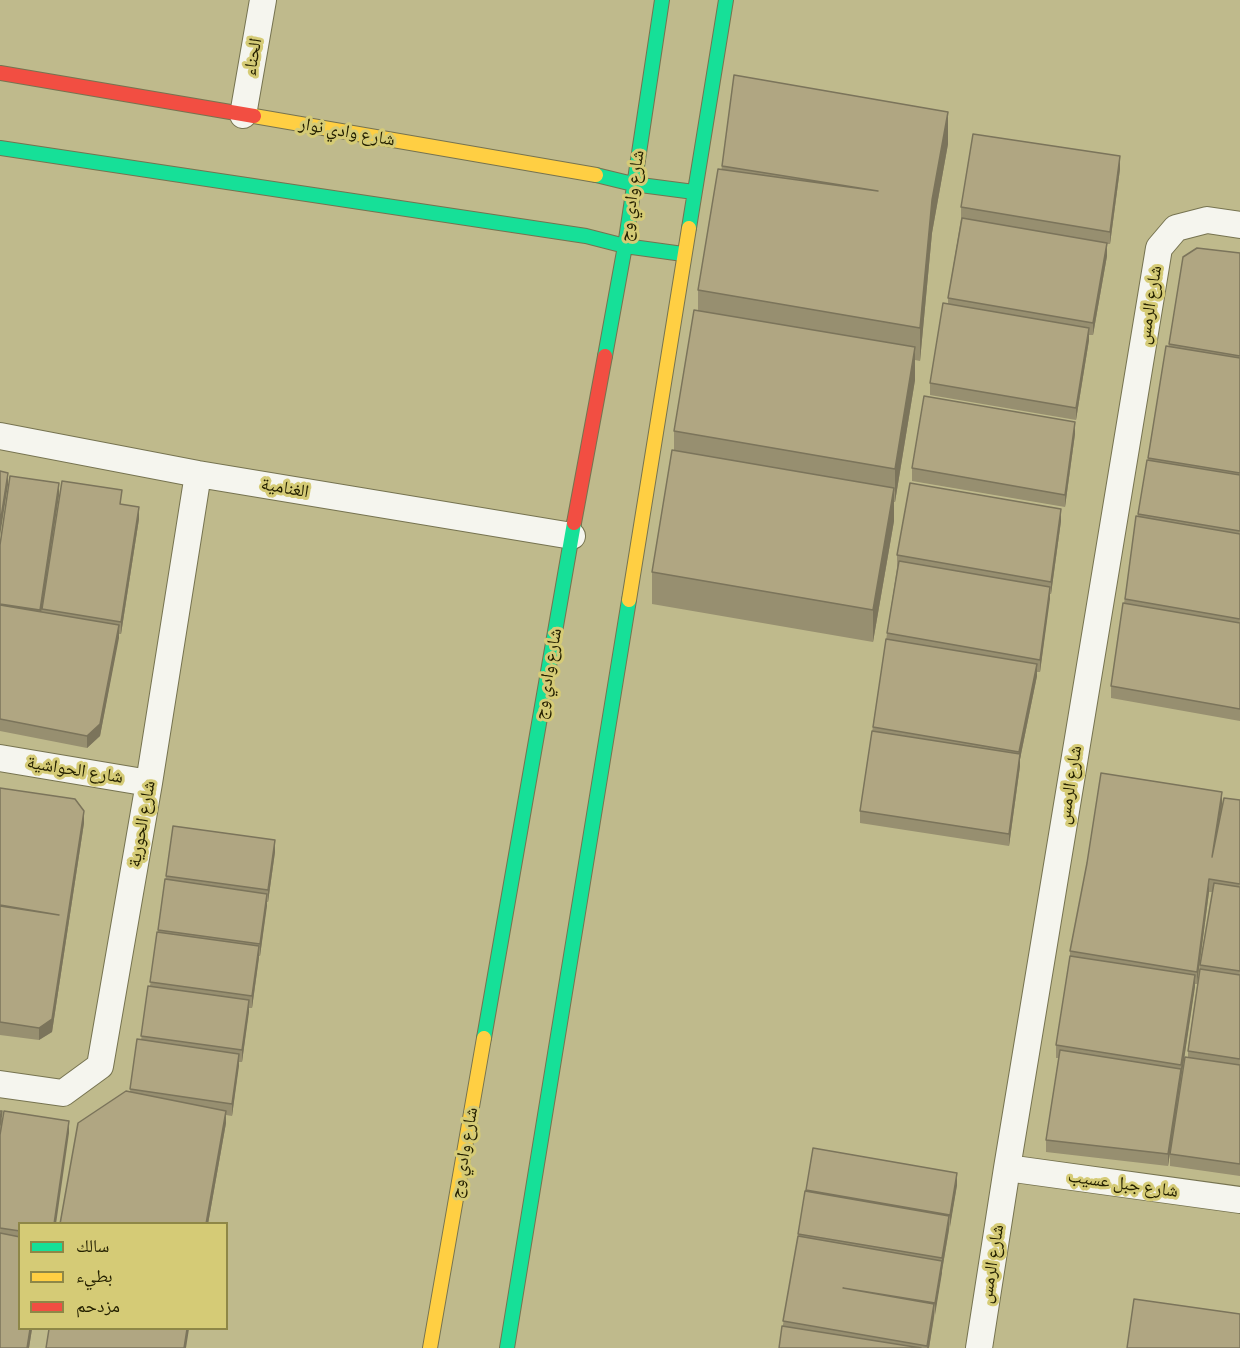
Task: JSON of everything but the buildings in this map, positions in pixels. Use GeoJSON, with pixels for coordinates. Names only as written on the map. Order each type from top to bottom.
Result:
{"type":"FeatureCollection","features":[{"type":"Feature","properties":{"kind":"street","name":"الحناء"},"geometry":{"type":"LineString","coordinates":[[243,115],[263,0]]}},
{"type":"Feature","properties":{"kind":"street","name":"شارع وادي وج"},"geometry":{"type":"LineString","coordinates":[[430,1348],[625,246],[662,0]]}},
{"type":"Feature","properties":{"kind":"street"},"geometry":{"type":"LineString","coordinates":[[507,1348],[726,0]]}},
{"type":"Feature","properties":{"kind":"street","name":"شارع وادي نوار"},"geometry":{"type":"LineString","coordinates":[[0,74],[694,192]]}},
{"type":"Feature","properties":{"kind":"street"},"geometry":{"type":"LineString","coordinates":[[0,148],[586,236],[625,246],[683,254]]}},
{"type":"Feature","properties":{"kind":"street","name":"شارع الرمس"},"geometry":{"type":"LineString","coordinates":[[979,1348],[1006,1168],[1159,248],[1176,228],[1206,220],[1240,225]]}},
{"type":"Feature","properties":{"kind":"street","name":"الغنامية"},"geometry":{"type":"LineString","coordinates":[[0,436],[198,474],[572,537]]}},
{"type":"Feature","properties":{"kind":"street","name":"شارع الحورية"},"geometry":{"type":"LineString","coordinates":[[0,1084],[63,1093],[99,1066],[149,783],[198,474]]}},
{"type":"Feature","properties":{"kind":"street","name":"شارع الحواشية"},"geometry":{"type":"LineString","coordinates":[[0,758],[149,783]]}},
{"type":"Feature","properties":{"kind":"street","name":"شارع جبل عسيب"},"geometry":{"type":"LineString","coordinates":[[1006,1168],[1240,1200]]}},
{"type":"Feature","properties":{"kind":"traffic: fast"},"geometry":{"type":"LineString","coordinates":[[605,356],[625,246],[662,0]]}},
{"type":"Feature","properties":{"kind":"traffic: fast"},"geometry":{"type":"LineString","coordinates":[[689,228],[726,0]]}},
{"type":"Feature","properties":{"kind":"traffic: fast"},"geometry":{"type":"LineString","coordinates":[[0,148],[586,236],[625,246],[683,254]]}},
{"type":"Feature","properties":{"kind":"traffic: fast"},"geometry":{"type":"LineString","coordinates":[[596,175],[633,184],[694,192]]}},
{"type":"Feature","properties":{"kind":"traffic: fast"},"geometry":{"type":"LineString","coordinates":[[484,1038],[574,523]]}},
{"type":"Feature","properties":{"kind":"traffic: fast"},"geometry":{"type":"LineString","coordinates":[[507,1348],[629,600]]}},
{"type":"Feature","properties":{"kind":"traffic: slow"},"geometry":{"type":"LineString","coordinates":[[254,116],[596,175]]}},
{"type":"Feature","properties":{"kind":"traffic: slow"},"geometry":{"type":"LineString","coordinates":[[629,600],[689,228]]}},
{"type":"Feature","properties":{"kind":"traffic: slow"},"geometry":{"type":"LineString","coordinates":[[430,1348],[484,1038]]}},
{"type":"Feature","properties":{"kind":"traffic: jam"},"geometry":{"type":"LineString","coordinates":[[0,73],[254,116]]}},
{"type":"Feature","properties":{"kind":"traffic: jam"},"geometry":{"type":"LineString","coordinates":[[574,523],[605,356]]}}]}
